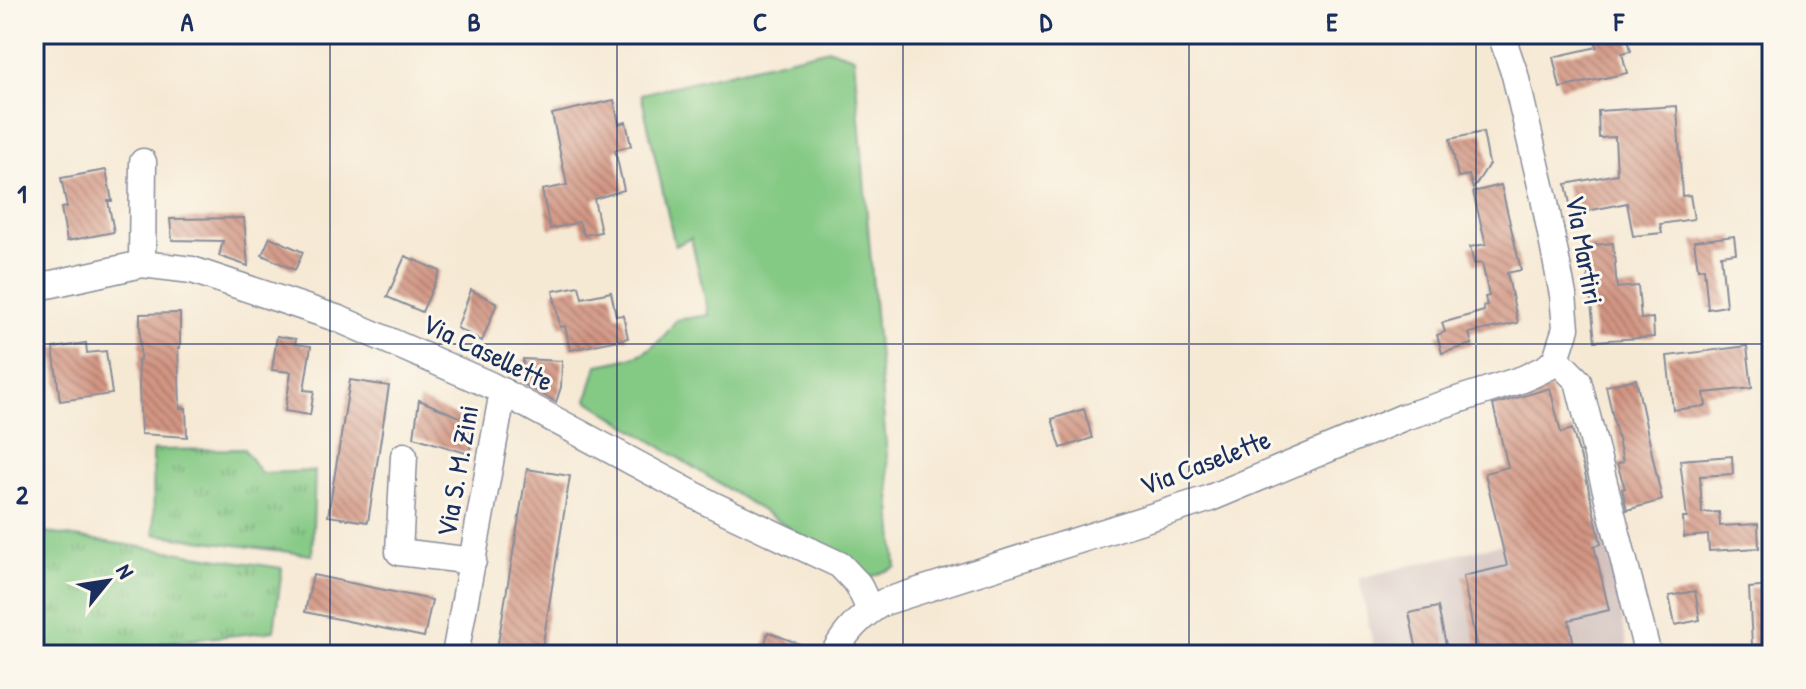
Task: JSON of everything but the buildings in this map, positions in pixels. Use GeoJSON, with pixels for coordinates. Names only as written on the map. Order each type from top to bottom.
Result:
{"type":"FeatureCollection","features":[{"type":"Feature","properties":{"kind":"street","name":"Via Martiri"},"geometry":{"type":"LineString","coordinates":[[1502,35],[1534,154],[1563,295],[1566,328],[1556,359]]}},
{"type":"Feature","properties":{"kind":"street"},"geometry":{"type":"LineString","coordinates":[[142,264],[143,162]]}},
{"type":"Feature","properties":{"kind":"street","name":"Via Casellette"},"geometry":{"type":"LineString","coordinates":[[34,288],[142,264],[192,270],[339,319],[503,391],[711,504],[840,565],[858,584],[870,610]]}},
{"type":"Feature","properties":{"kind":"street","name":"Via Caselette"},"geometry":{"type":"LineString","coordinates":[[870,610],[913,591],[1208,499],[1404,417],[1539,374],[1556,359]]}},
{"type":"Feature","properties":{"kind":"street"},"geometry":{"type":"LineString","coordinates":[[1556,359],[1578,381],[1651,652]]}},
{"type":"Feature","properties":{"kind":"street","name":"Via S. M. Zini"},"geometry":{"type":"LineString","coordinates":[[455,655],[503,391]]}},
{"type":"Feature","properties":{"kind":"street","name":"Via S. M. Zini"},"geometry":{"type":"LineString","coordinates":[[404,456],[399,552],[473,561]]}},
{"type":"Feature","properties":{"kind":"street"},"geometry":{"type":"LineString","coordinates":[[833,655],[842,638],[870,610]]}},
{"type":"Feature","properties":{"kind":"shaded area"},"geometry":{"type":"Polygon","coordinates":[[[1603,520],[1629,655],[1375,655],[1359,578],[1603,520]]]}},
{"type":"Feature","properties":{"kind":"green space"},"geometry":{"type":"Polygon","coordinates":[[[829,49],[854,57],[896,567],[868,578],[587,400],[597,365],[633,357],[651,348],[676,320],[709,315],[691,238],[675,246],[641,94],[829,49]]]}},
{"type":"Feature","properties":{"kind":"green space"},"geometry":{"type":"Polygon","coordinates":[[[244,449],[261,473],[315,471],[312,555],[154,534],[153,450],[244,449]]]}},
{"type":"Feature","properties":{"kind":"green space"},"geometry":{"type":"Polygon","coordinates":[[[34,531],[282,568],[274,631],[160,643],[160,655],[34,655],[34,531]]]}}]}
